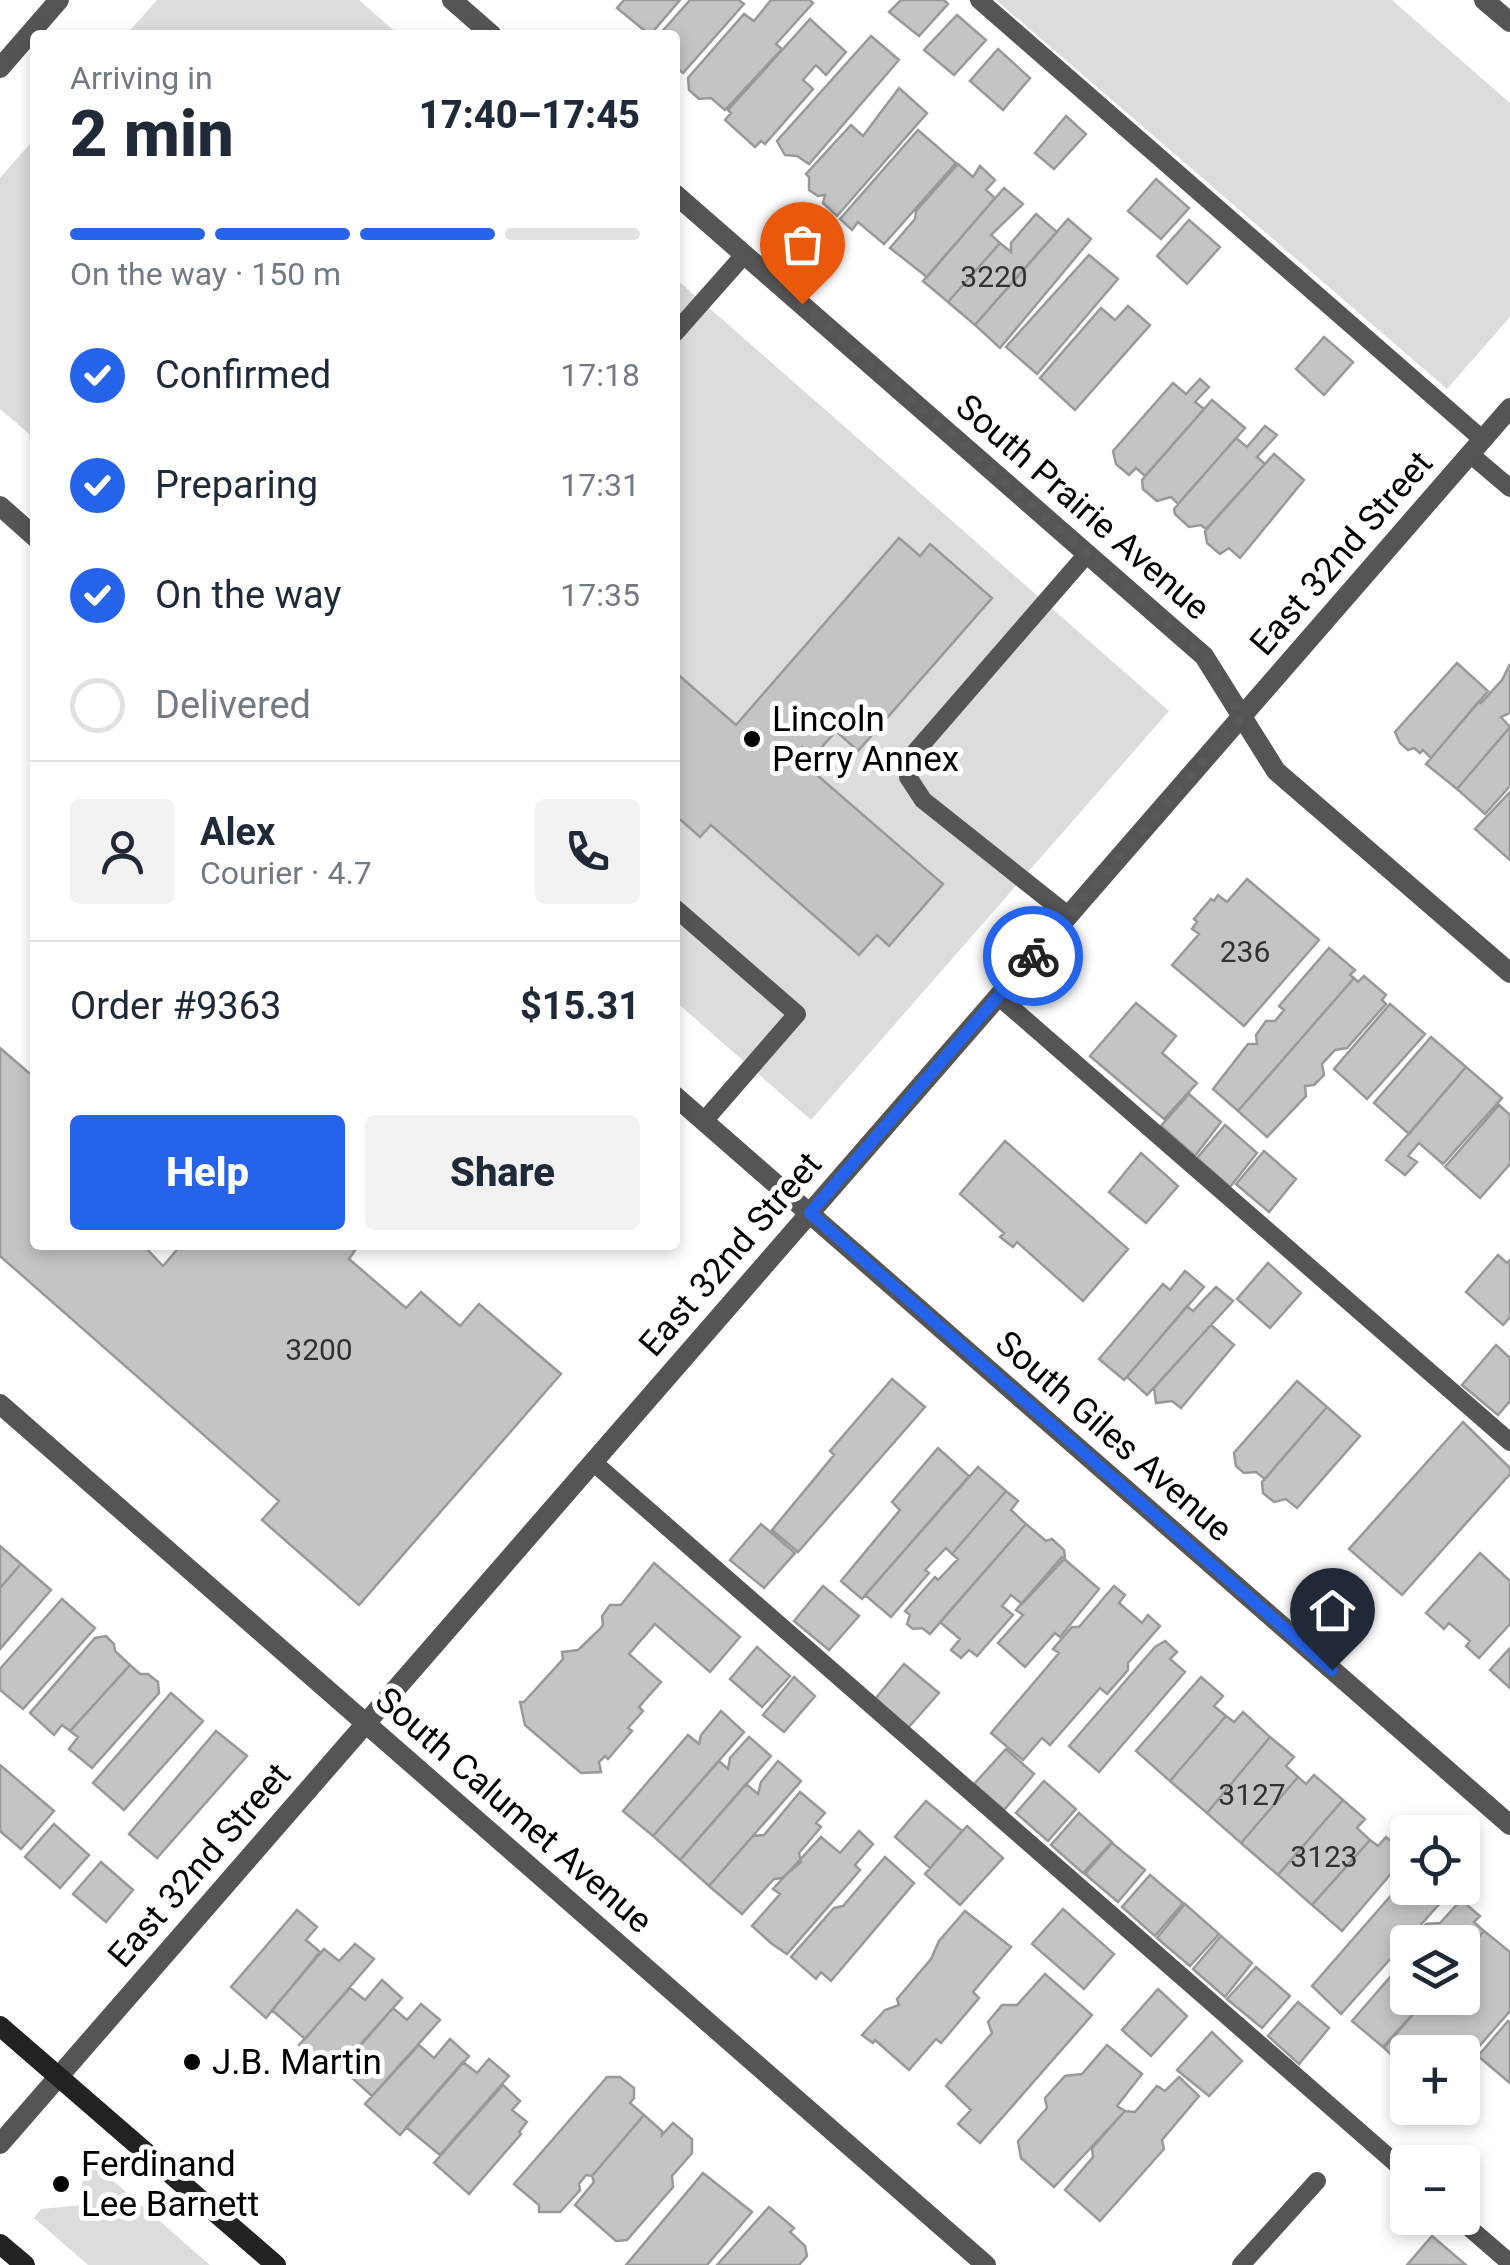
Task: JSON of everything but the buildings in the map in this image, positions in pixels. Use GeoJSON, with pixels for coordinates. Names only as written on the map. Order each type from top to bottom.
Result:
{"type":"FeatureCollection","features":[{"type":"Feature","properties":{"kind":"main road"},"geometry":{"type":"LineString","coordinates":[[0,2026],[276,2265]]}},
{"type":"Feature","properties":{"kind":"main road"},"geometry":{"type":"LineString","coordinates":[[0,2244],[25,2265]]}},
{"type":"Feature","properties":{"kind":"street"},"geometry":{"type":"LineString","coordinates":[[3,58],[59,0]]}},
{"type":"Feature","properties":{"kind":"street"},"geometry":{"type":"LineString","coordinates":[[452,0],[486,30]]}},
{"type":"Feature","properties":{"kind":"street"},"geometry":{"type":"LineString","coordinates":[[1484,0],[1510,22]]}},
{"type":"Feature","properties":{"kind":"street","name":"South Prairie Avenue"},"geometry":{"type":"LineString","coordinates":[[680,198],[1204,656],[1276,771],[1510,973]]}},
{"type":"Feature","properties":{"kind":"street","name":"East 32nd Street"},"geometry":{"type":"LineString","coordinates":[[0,2144],[1510,408]]}},
{"type":"Feature","properties":{"kind":"street"},"geometry":{"type":"LineString","coordinates":[[0,506],[30,533]]}},
{"type":"Feature","properties":{"kind":"street","name":"South Giles Avenue"},"geometry":{"type":"LineString","coordinates":[[680,1100],[1510,1825]]}},
{"type":"Feature","properties":{"kind":"street","name":"South Calumet Avenue"},"geometry":{"type":"LineString","coordinates":[[0,1404],[986,2265]]}},
{"type":"Feature","properties":{"kind":"lane"},"geometry":{"type":"LineString","coordinates":[[979,0],[1476,446],[1510,488]]}},
{"type":"Feature","properties":{"kind":"lane"},"geometry":{"type":"LineString","coordinates":[[680,328],[744,255]]}},
{"type":"Feature","properties":{"kind":"lane"},"geometry":{"type":"LineString","coordinates":[[1068,916],[923,800],[908,777],[910,758],[1087,554]]}},
{"type":"Feature","properties":{"kind":"lane"},"geometry":{"type":"LineString","coordinates":[[680,912],[796,1014],[704,1121]]}},
{"type":"Feature","properties":{"kind":"lane"},"geometry":{"type":"LineString","coordinates":[[998,996],[1510,1442]]}},
{"type":"Feature","properties":{"kind":"lane"},"geometry":{"type":"LineString","coordinates":[[593,1462],[1390,2158]]}},
{"type":"Feature","properties":{"kind":"lane"},"geometry":{"type":"LineString","coordinates":[[1241,2265],[1316,2181]]}},
{"type":"Feature","properties":{"kind":"lane"},"geometry":{"type":"LineString","coordinates":[[1478,2235],[1510,2263]]}},
{"type":"Feature","properties":{"kind":"shaded area"},"geometry":{"type":"Polygon","coordinates":[[[157,0],[359,0],[393,30],[130,30],[157,0]]]}},
{"type":"Feature","properties":{"kind":"shaded area"},"geometry":{"type":"Polygon","coordinates":[[[996,0],[1392,0],[1510,103],[1510,317],[1447,389],[996,0]]]}},
{"type":"Feature","properties":{"kind":"shaded area"},"geometry":{"type":"Polygon","coordinates":[[[30,144],[30,435],[0,409],[0,178],[30,144]]]}},
{"type":"Feature","properties":{"kind":"shaded area"},"geometry":{"type":"Polygon","coordinates":[[[680,282],[1169,711],[811,1120],[680,1005],[680,819],[700,837],[711,825],[859,955],[877,935],[890,945],[942,883],[795,756],[802,747],[814,756],[836,731],[857,750],[992,598],[931,544],[920,556],[899,538],[736,725],[680,676],[680,282]]]}},
{"type":"Feature","properties":{"kind":"shaded area"},"geometry":{"type":"Polygon","coordinates":[[[87,2158],[210,2265],[88,2265],[34,2218],[41,2209],[83,2205],[82,2164],[87,2158]]]}},
{"type":"Feature","properties":{"kind":"way so far"},"geometry":{"type":"LineString","coordinates":[[802,304],[1204,656],[1242,717],[1033,956]]}},
{"type":"Feature","properties":{"kind":"place","name":"Lincoln Perry Annex"},"geometry":{"type":"Point","coordinates":[752,739]}},
{"type":"Feature","properties":{"kind":"place","name":"J.B. Martin"},"geometry":{"type":"Point","coordinates":[192,2062]}},
{"type":"Feature","properties":{"kind":"place","name":"Ferdinand Lee Barnett"},"geometry":{"type":"Point","coordinates":[61,2184]}},
{"type":"Feature","properties":{"kind":"route"},"geometry":{"type":"LineString","coordinates":[[1033,956],[810,1213],[1332,1670]]}}]}
